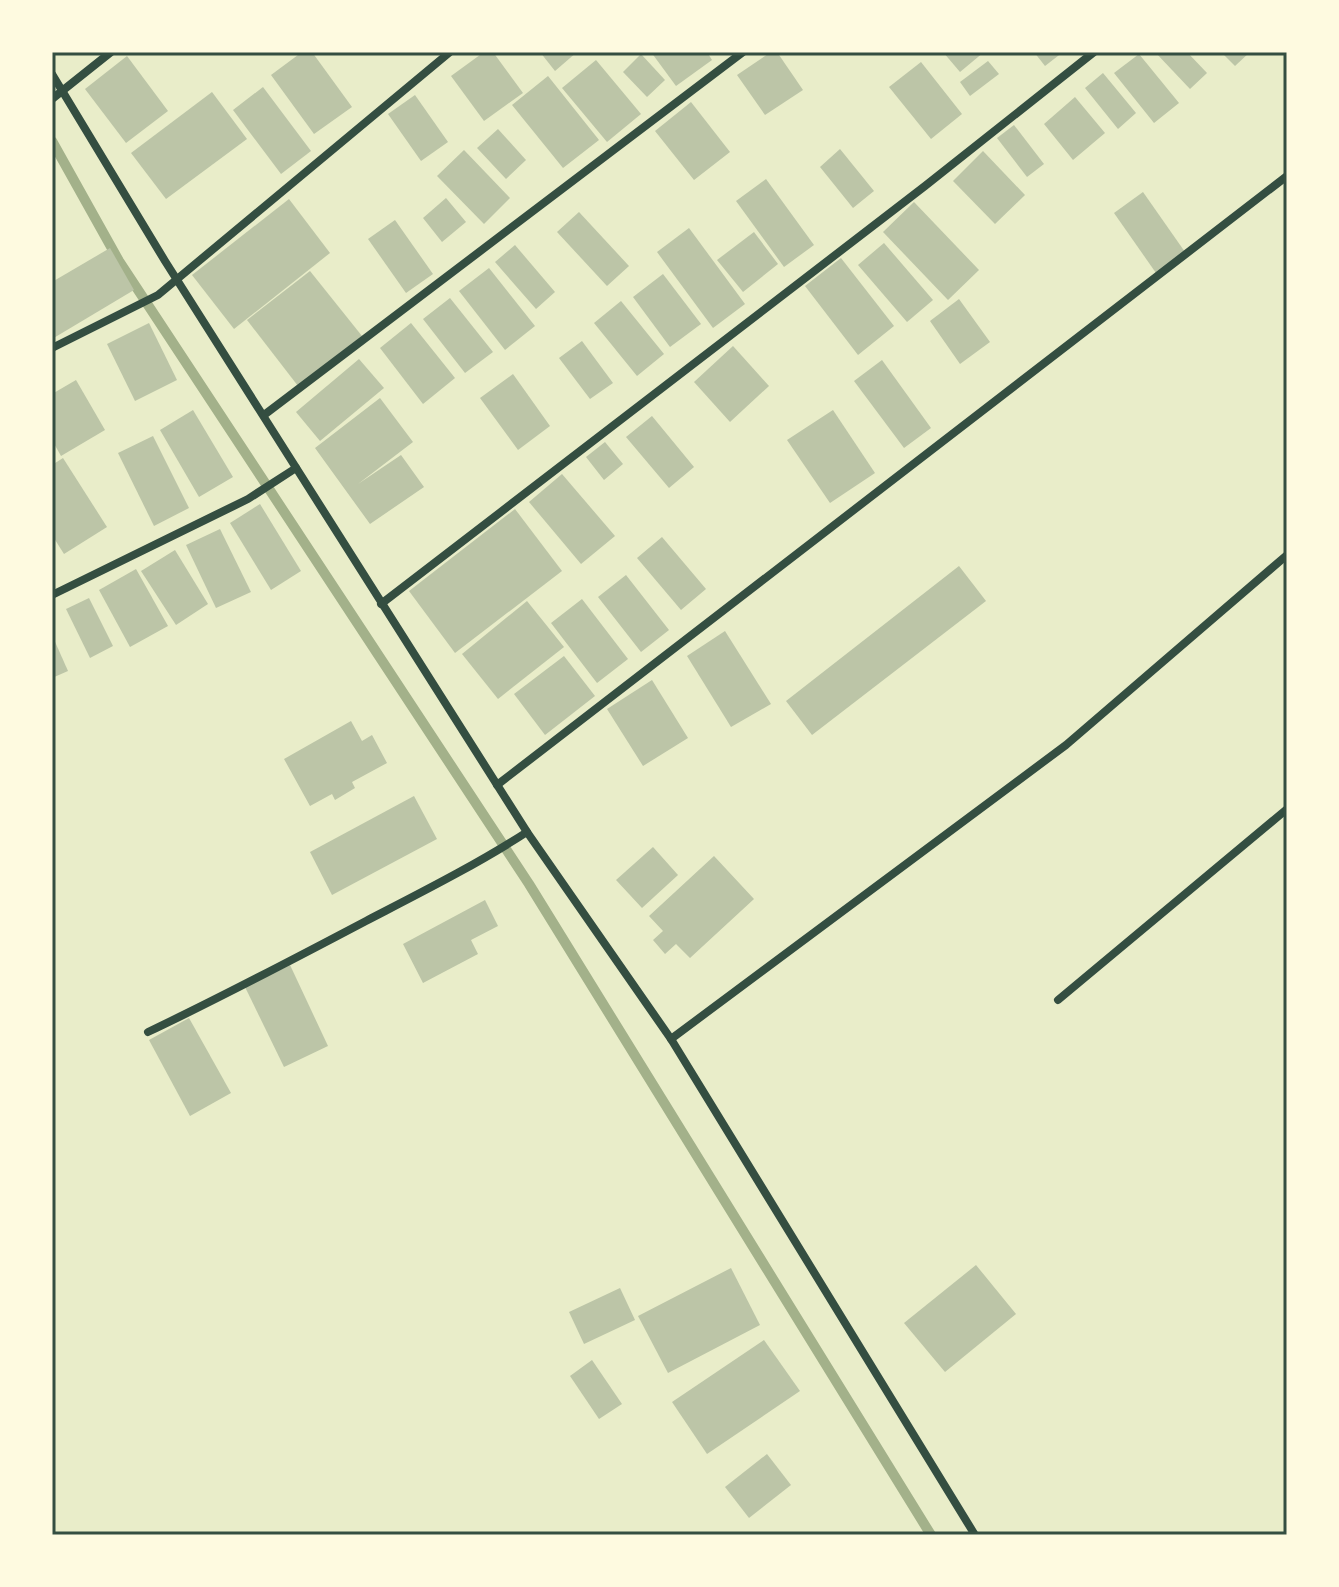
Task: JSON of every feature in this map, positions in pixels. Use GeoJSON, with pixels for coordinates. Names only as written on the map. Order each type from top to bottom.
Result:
{"type":"FeatureCollection","features":[{"type":"Feature","properties":{"kind":"street"},"geometry":{"type":"LineString","coordinates":[[52,99],[111,52]]}},
{"type":"Feature","properties":{"kind":"street"},"geometry":{"type":"LineString","coordinates":[[52,348],[158,295],[450,52]]}},
{"type":"Feature","properties":{"kind":"street"},"geometry":{"type":"LineString","coordinates":[[264,415],[743,52]]}},
{"type":"Feature","properties":{"kind":"street"},"geometry":{"type":"LineString","coordinates":[[381,604],[925,186],[1094,52]]}},
{"type":"Feature","properties":{"kind":"street"},"geometry":{"type":"LineString","coordinates":[[52,74],[177,280],[527,832],[671,1039],[975,1535]]}},
{"type":"Feature","properties":{"kind":"street"},"geometry":{"type":"LineString","coordinates":[[497,785],[1287,176]]}},
{"type":"Feature","properties":{"kind":"street"},"geometry":{"type":"LineString","coordinates":[[52,595],[248,499],[296,468]]}},
{"type":"Feature","properties":{"kind":"street"},"geometry":{"type":"LineString","coordinates":[[671,1039],[1066,745],[1287,555]]}},
{"type":"Feature","properties":{"kind":"street"},"geometry":{"type":"LineString","coordinates":[[1058,1000],[1287,809]]}},
{"type":"Feature","properties":{"kind":"street"},"geometry":{"type":"LineString","coordinates":[[148,1032],[210,1003],[497,851],[527,832]]}},
{"type":"Feature","properties":{"kind":"building"},"geometry":{"type":"Polygon","coordinates":[[[302,52],[312,52],[352,107],[314,134],[271,75],[302,52]]]}},
{"type":"Feature","properties":{"kind":"building"},"geometry":{"type":"Polygon","coordinates":[[[484,52],[493,52],[523,93],[484,121],[451,76],[484,52]]]}},
{"type":"Feature","properties":{"kind":"building"},"geometry":{"type":"Polygon","coordinates":[[[540,52],[577,52],[555,71],[540,52]]]}},
{"type":"Feature","properties":{"kind":"building"},"geometry":{"type":"Polygon","coordinates":[[[651,52],[707,52],[712,60],[676,86],[651,52]]]}},
{"type":"Feature","properties":{"kind":"building"},"geometry":{"type":"Polygon","coordinates":[[[771,52],[777,52],[803,90],[765,115],[737,75],[771,52]]]}},
{"type":"Feature","properties":{"kind":"building"},"geometry":{"type":"Polygon","coordinates":[[[943,52],[984,52],[960,72],[943,52]]]}},
{"type":"Feature","properties":{"kind":"building"},"geometry":{"type":"Polygon","coordinates":[[[1034,52],[1063,52],[1045,66],[1034,52]]]}},
{"type":"Feature","properties":{"kind":"building"},"geometry":{"type":"Polygon","coordinates":[[[1155,52],[1187,52],[1207,73],[1190,89],[1155,52]]]}},
{"type":"Feature","properties":{"kind":"building"},"geometry":{"type":"Polygon","coordinates":[[[1221,52],[1250,52],[1235,66],[1221,52]]]}},
{"type":"Feature","properties":{"kind":"building"},"geometry":{"type":"Polygon","coordinates":[[[641,54],[665,80],[647,97],[623,72],[641,54]]]}},
{"type":"Feature","properties":{"kind":"building"},"geometry":{"type":"Polygon","coordinates":[[[1139,54],[1179,103],[1154,123],[1114,73],[1139,54]]]}},
{"type":"Feature","properties":{"kind":"building"},"geometry":{"type":"Polygon","coordinates":[[[127,56],[168,111],[126,143],[85,89],[127,56]]]}},
{"type":"Feature","properties":{"kind":"building"},"geometry":{"type":"Polygon","coordinates":[[[596,60],[641,114],[607,142],[562,88],[596,60]]]}},
{"type":"Feature","properties":{"kind":"building"},"geometry":{"type":"Polygon","coordinates":[[[988,61],[999,74],[970,96],[960,82],[988,61]]]}},
{"type":"Feature","properties":{"kind":"building"},"geometry":{"type":"Polygon","coordinates":[[[921,62],[962,114],[931,139],[889,87],[921,62]]]}},
{"type":"Feature","properties":{"kind":"building"},"geometry":{"type":"Polygon","coordinates":[[[1103,73],[1136,113],[1118,129],[1085,88],[1103,73]]]}},
{"type":"Feature","properties":{"kind":"building"},"geometry":{"type":"Polygon","coordinates":[[[548,76],[599,140],[563,168],[512,105],[548,76]]]}},
{"type":"Feature","properties":{"kind":"building"},"geometry":{"type":"Polygon","coordinates":[[[263,87],[311,151],[281,174],[233,110],[263,87]]]}},
{"type":"Feature","properties":{"kind":"building"},"geometry":{"type":"Polygon","coordinates":[[[212,92],[247,139],[166,199],[131,153],[212,92]]]}},
{"type":"Feature","properties":{"kind":"building"},"geometry":{"type":"Polygon","coordinates":[[[415,95],[448,142],[421,161],[388,114],[415,95]]]}},
{"type":"Feature","properties":{"kind":"building"},"geometry":{"type":"Polygon","coordinates":[[[1075,97],[1105,133],[1073,160],[1044,124],[1075,97]]]}},
{"type":"Feature","properties":{"kind":"building"},"geometry":{"type":"Polygon","coordinates":[[[691,102],[730,152],[694,180],[655,131],[691,102]]]}},
{"type":"Feature","properties":{"kind":"building"},"geometry":{"type":"Polygon","coordinates":[[[1014,125],[1044,164],[1027,177],[997,138],[1014,125]]]}},
{"type":"Feature","properties":{"kind":"building"},"geometry":{"type":"Polygon","coordinates":[[[498,129],[526,160],[506,179],[477,148],[498,129]]]}},
{"type":"Feature","properties":{"kind":"building"},"geometry":{"type":"Polygon","coordinates":[[[840,149],[874,191],[853,208],[820,167],[840,149]]]}},
{"type":"Feature","properties":{"kind":"building"},"geometry":{"type":"Polygon","coordinates":[[[464,150],[510,198],[484,224],[437,176],[464,150]]]}},
{"type":"Feature","properties":{"kind":"building"},"geometry":{"type":"Polygon","coordinates":[[[983,151],[1025,195],[995,224],[953,181],[983,151]]]}},
{"type":"Feature","properties":{"kind":"building"},"geometry":{"type":"Polygon","coordinates":[[[766,179],[814,245],[784,267],[736,201],[766,179]]]}},
{"type":"Feature","properties":{"kind":"building"},"geometry":{"type":"Polygon","coordinates":[[[1143,192],[1185,252],[1156,273],[1114,213],[1143,192]]]}},
{"type":"Feature","properties":{"kind":"building"},"geometry":{"type":"Polygon","coordinates":[[[446,198],[466,222],[442,242],[423,218],[446,198]]]}},
{"type":"Feature","properties":{"kind":"building"},"geometry":{"type":"Polygon","coordinates":[[[289,199],[330,253],[234,329],[192,275],[289,199]]]}},
{"type":"Feature","properties":{"kind":"building"},"geometry":{"type":"Polygon","coordinates":[[[914,202],[979,270],[948,300],[883,232],[914,202]]]}},
{"type":"Feature","properties":{"kind":"building"},"geometry":{"type":"Polygon","coordinates":[[[579,212],[629,266],[607,286],[557,232],[579,212]]]}},
{"type":"Feature","properties":{"kind":"building"},"geometry":{"type":"Polygon","coordinates":[[[395,220],[433,274],[406,293],[368,239],[395,220]]]}},
{"type":"Feature","properties":{"kind":"building"},"geometry":{"type":"Polygon","coordinates":[[[689,228],[745,304],[713,328],[657,252],[689,228]]]}},
{"type":"Feature","properties":{"kind":"building"},"geometry":{"type":"Polygon","coordinates":[[[754,232],[778,264],[743,292],[717,260],[754,232]]]}},
{"type":"Feature","properties":{"kind":"building"},"geometry":{"type":"Polygon","coordinates":[[[884,243],[933,300],[907,322],[858,265],[884,243]]]}},
{"type":"Feature","properties":{"kind":"building"},"geometry":{"type":"Polygon","coordinates":[[[515,245],[555,292],[536,309],[495,262],[515,245]]]}},
{"type":"Feature","properties":{"kind":"building"},"geometry":{"type":"Polygon","coordinates":[[[110,248],[134,290],[52,339],[52,282],[110,248]]]}},
{"type":"Feature","properties":{"kind":"building"},"geometry":{"type":"Polygon","coordinates":[[[841,258],[894,326],[858,355],[805,286],[841,258]]]}},
{"type":"Feature","properties":{"kind":"building"},"geometry":{"type":"Polygon","coordinates":[[[489,268],[535,326],[505,350],[459,291],[489,268]]]}},
{"type":"Feature","properties":{"kind":"building"},"geometry":{"type":"Polygon","coordinates":[[[310,271],[362,336],[298,386],[247,320],[310,271]]]}},
{"type":"Feature","properties":{"kind":"building"},"geometry":{"type":"Polygon","coordinates":[[[663,274],[701,324],[670,347],[633,297],[663,274]]]}},
{"type":"Feature","properties":{"kind":"building"},"geometry":{"type":"Polygon","coordinates":[[[450,298],[493,352],[465,373],[423,319],[450,298]]]}},
{"type":"Feature","properties":{"kind":"building"},"geometry":{"type":"Polygon","coordinates":[[[959,299],[990,342],[960,364],[930,321],[959,299]]]}},
{"type":"Feature","properties":{"kind":"building"},"geometry":{"type":"Polygon","coordinates":[[[621,301],[664,354],[637,376],[594,323],[621,301]]]}},
{"type":"Feature","properties":{"kind":"building"},"geometry":{"type":"Polygon","coordinates":[[[149,323],[177,380],[135,401],[107,344],[149,323]]]}},
{"type":"Feature","properties":{"kind":"building"},"geometry":{"type":"Polygon","coordinates":[[[411,323],[455,378],[423,404],[380,348],[411,323]]]}},
{"type":"Feature","properties":{"kind":"building"},"geometry":{"type":"Polygon","coordinates":[[[582,341],[613,383],[590,399],[559,358],[582,341]]]}},
{"type":"Feature","properties":{"kind":"building"},"geometry":{"type":"Polygon","coordinates":[[[733,346],[769,386],[730,422],[694,382],[733,346]]]}},
{"type":"Feature","properties":{"kind":"building"},"geometry":{"type":"Polygon","coordinates":[[[359,359],[384,388],[320,441],[296,412],[359,359]]]}},
{"type":"Feature","properties":{"kind":"building"},"geometry":{"type":"Polygon","coordinates":[[[882,360],[931,428],[904,448],[854,381],[882,360]]]}},
{"type":"Feature","properties":{"kind":"building"},"geometry":{"type":"Polygon","coordinates":[[[513,374],[550,426],[518,450],[480,398],[513,374]]]}},
{"type":"Feature","properties":{"kind":"building"},"geometry":{"type":"Polygon","coordinates":[[[76,380],[105,430],[61,456],[52,440],[52,394],[76,380]]]}},
{"type":"Feature","properties":{"kind":"building"},"geometry":{"type":"Polygon","coordinates":[[[380,398],[413,442],[358,484],[401,455],[424,487],[370,524],[315,448],[380,398]]]}},
{"type":"Feature","properties":{"kind":"building"},"geometry":{"type":"Polygon","coordinates":[[[193,410],[233,477],[199,497],[160,430],[193,410]]]}},
{"type":"Feature","properties":{"kind":"building"},"geometry":{"type":"Polygon","coordinates":[[[833,410],[875,473],[830,503],[787,440],[833,410]]]}},
{"type":"Feature","properties":{"kind":"building"},"geometry":{"type":"Polygon","coordinates":[[[652,416],[694,467],[669,488],[626,437],[652,416]]]}},
{"type":"Feature","properties":{"kind":"building"},"geometry":{"type":"Polygon","coordinates":[[[153,436],[189,508],[154,526],[118,453],[153,436]]]}},
{"type":"Feature","properties":{"kind":"building"},"geometry":{"type":"Polygon","coordinates":[[[605,442],[623,464],[604,480],[586,457],[605,442]]]}},
{"type":"Feature","properties":{"kind":"building"},"geometry":{"type":"Polygon","coordinates":[[[63,458],[107,527],[64,554],[52,535],[52,465],[63,458]]]}},
{"type":"Feature","properties":{"kind":"building"},"geometry":{"type":"Polygon","coordinates":[[[562,474],[615,536],[581,564],[529,502],[562,474]]]}},
{"type":"Feature","properties":{"kind":"building"},"geometry":{"type":"Polygon","coordinates":[[[260,504],[301,571],[271,590],[230,523],[260,504]]]}},
{"type":"Feature","properties":{"kind":"building"},"geometry":{"type":"Polygon","coordinates":[[[515,509],[562,571],[455,653],[409,591],[515,509]]]}},
{"type":"Feature","properties":{"kind":"building"},"geometry":{"type":"Polygon","coordinates":[[[220,529],[251,592],[216,608],[186,545],[220,529]]]}},
{"type":"Feature","properties":{"kind":"building"},"geometry":{"type":"Polygon","coordinates":[[[662,537],[706,589],[681,610],[637,558],[662,537]]]}},
{"type":"Feature","properties":{"kind":"building"},"geometry":{"type":"Polygon","coordinates":[[[175,550],[208,604],[176,625],[141,571],[175,550]]]}},
{"type":"Feature","properties":{"kind":"building"},"geometry":{"type":"Polygon","coordinates":[[[959,566],[986,601],[812,735],[786,701],[959,566]]]}},
{"type":"Feature","properties":{"kind":"building"},"geometry":{"type":"Polygon","coordinates":[[[136,569],[168,626],[130,647],[99,590],[136,569]]]}},
{"type":"Feature","properties":{"kind":"building"},"geometry":{"type":"Polygon","coordinates":[[[626,575],[669,630],[641,652],[598,597],[626,575]]]}},
{"type":"Feature","properties":{"kind":"building"},"geometry":{"type":"Polygon","coordinates":[[[89,598],[113,646],[90,658],[66,609],[89,598]]]}},
{"type":"Feature","properties":{"kind":"building"},"geometry":{"type":"Polygon","coordinates":[[[582,599],[628,659],[597,683],[551,623],[582,599]]]}},
{"type":"Feature","properties":{"kind":"building"},"geometry":{"type":"Polygon","coordinates":[[[527,601],[564,647],[498,699],[462,654],[527,601]]]}},
{"type":"Feature","properties":{"kind":"building"},"geometry":{"type":"Polygon","coordinates":[[[725,631],[771,704],[731,727],[687,656],[725,631]]]}},
{"type":"Feature","properties":{"kind":"building"},"geometry":{"type":"Polygon","coordinates":[[[52,635],[68,671],[52,678],[52,635]]]}},
{"type":"Feature","properties":{"kind":"building"},"geometry":{"type":"Polygon","coordinates":[[[564,656],[595,696],[545,735],[514,694],[564,656]]]}},
{"type":"Feature","properties":{"kind":"building"},"geometry":{"type":"Polygon","coordinates":[[[652,680],[688,738],[643,766],[607,709],[652,680]]]}},
{"type":"Feature","properties":{"kind":"building"},"geometry":{"type":"Polygon","coordinates":[[[351,721],[362,741],[372,735],[387,763],[352,782],[355,788],[335,800],[332,794],[310,806],[284,759],[351,721]]]}},
{"type":"Feature","properties":{"kind":"building"},"geometry":{"type":"Polygon","coordinates":[[[414,796],[437,839],[332,895],[310,852],[414,796]]]}},
{"type":"Feature","properties":{"kind":"building"},"geometry":{"type":"Polygon","coordinates":[[[653,847],[678,875],[642,908],[616,880],[653,847]]]}},
{"type":"Feature","properties":{"kind":"building"},"geometry":{"type":"Polygon","coordinates":[[[714,856],[754,899],[690,958],[676,944],[665,954],[653,940],[663,931],[649,916],[714,856]]]}},
{"type":"Feature","properties":{"kind":"building"},"geometry":{"type":"Polygon","coordinates":[[[485,900],[498,926],[471,940],[478,954],[423,983],[403,944],[485,900]]]}},
{"type":"Feature","properties":{"kind":"building"},"geometry":{"type":"Polygon","coordinates":[[[290,965],[328,1046],[284,1067],[245,987],[290,965]]]}},
{"type":"Feature","properties":{"kind":"building"},"geometry":{"type":"Polygon","coordinates":[[[189,1018],[231,1093],[190,1116],[149,1040],[189,1018]]]}},
{"type":"Feature","properties":{"kind":"building"},"geometry":{"type":"Polygon","coordinates":[[[976,1265],[1016,1314],[945,1372],[904,1323],[976,1265]]]}},
{"type":"Feature","properties":{"kind":"building"},"geometry":{"type":"Polygon","coordinates":[[[731,1268],[760,1325],[668,1373],[638,1316],[731,1268]]]}},
{"type":"Feature","properties":{"kind":"building"},"geometry":{"type":"Polygon","coordinates":[[[620,1288],[635,1320],[584,1344],[569,1312],[620,1288]]]}},
{"type":"Feature","properties":{"kind":"building"},"geometry":{"type":"Polygon","coordinates":[[[764,1340],[800,1391],[707,1454],[672,1402],[764,1340]]]}},
{"type":"Feature","properties":{"kind":"building"},"geometry":{"type":"Polygon","coordinates":[[[592,1360],[622,1404],[599,1419],[570,1376],[592,1360]]]}},
{"type":"Feature","properties":{"kind":"building"},"geometry":{"type":"Polygon","coordinates":[[[767,1454],[791,1485],[749,1518],[725,1487],[767,1454]]]}},
{"type":"Feature","properties":{"kind":"waterway"},"geometry":{"type":"LineString","coordinates":[[52,141],[119,261],[529,884],[931,1535]]}}]}
